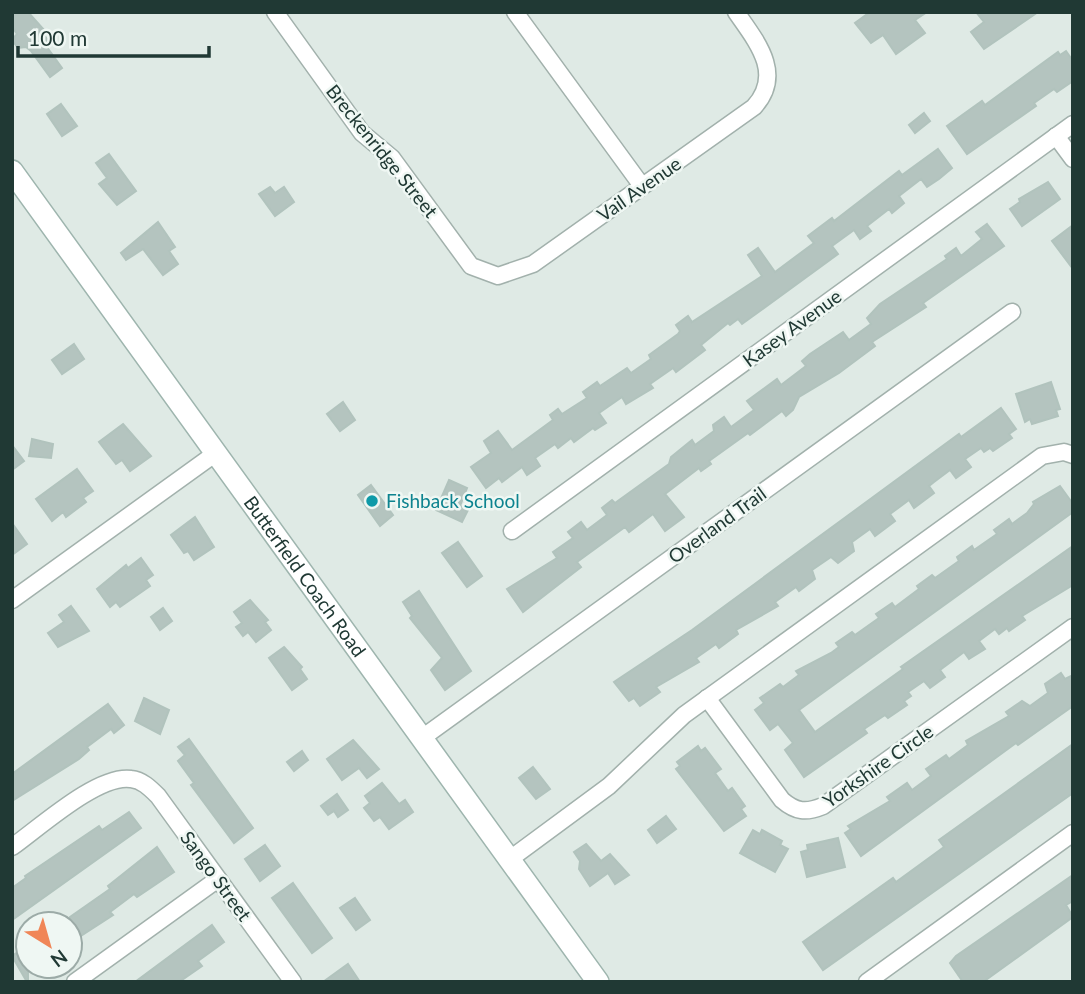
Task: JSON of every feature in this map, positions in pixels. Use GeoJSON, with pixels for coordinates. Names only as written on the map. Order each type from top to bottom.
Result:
{"type":"FeatureCollection","features":[{"type":"Feature","properties":{"kind":"main road","name":"Butterfield Coach Road"},"geometry":{"type":"LineString","coordinates":[[12,171],[598,982]]}},
{"type":"Feature","properties":{"kind":"street","name":"Breckenridge Street"},"geometry":{"type":"LineString","coordinates":[[275,12],[362,133],[392,158],[471,266],[498,276]]}},
{"type":"Feature","properties":{"kind":"street"},"geometry":{"type":"LineString","coordinates":[[515,12],[642,186]]}},
{"type":"Feature","properties":{"kind":"street","name":"Vail Avenue"},"geometry":{"type":"LineString","coordinates":[[498,276],[533,264],[754,107],[767,86],[768,66],[759,45],[736,12]]}},
{"type":"Feature","properties":{"kind":"street","name":"Kasey Avenue"},"geometry":{"type":"LineString","coordinates":[[512,531],[1073,124]]}},
{"type":"Feature","properties":{"kind":"street"},"geometry":{"type":"LineString","coordinates":[[1056,136],[1073,159]]}},
{"type":"Feature","properties":{"kind":"street","name":"Overland Trail"},"geometry":{"type":"LineString","coordinates":[[422,738],[1012,313]]}},
{"type":"Feature","properties":{"kind":"street"},"geometry":{"type":"LineString","coordinates":[[510,859],[609,786],[666,730],[707,698],[1042,456],[1064,452],[1073,455]]}},
{"type":"Feature","properties":{"kind":"street"},"geometry":{"type":"LineString","coordinates":[[12,600],[216,453]]}},
{"type":"Feature","properties":{"kind":"street","name":"Yorkshire Circle"},"geometry":{"type":"LineString","coordinates":[[707,698],[782,800],[802,811],[812,810],[823,806],[1073,627]]}},
{"type":"Feature","properties":{"kind":"street","name":"Sango Street"},"geometry":{"type":"LineString","coordinates":[[12,847],[112,779],[131,779],[146,784],[158,796],[292,982]]}},
{"type":"Feature","properties":{"kind":"street"},"geometry":{"type":"LineString","coordinates":[[867,982],[1073,833]]}},
{"type":"Feature","properties":{"kind":"street"},"geometry":{"type":"LineString","coordinates":[[75,982],[218,879]]}},
{"type":"Feature","properties":{"kind":"building"},"geometry":{"type":"Polygon","coordinates":[[[12,12],[28,12],[45,31],[42,33],[48,40],[44,43],[62,68],[50,77],[31,51],[26,47],[18,48],[12,40],[17,34],[12,27],[12,12]]]}},
{"type":"Feature","properties":{"kind":"building"},"geometry":{"type":"Polygon","coordinates":[[[870,12],[927,12],[915,20],[925,33],[896,54],[883,35],[871,43],[855,23],[870,12]]]}},
{"type":"Feature","properties":{"kind":"building"},"geometry":{"type":"Polygon","coordinates":[[[976,12],[1038,12],[984,49],[971,32],[984,22],[976,12]]]}},
{"type":"Feature","properties":{"kind":"building"},"geometry":{"type":"Polygon","coordinates":[[[1066,51],[1073,61],[1073,81],[1057,92],[1054,89],[1034,103],[1036,106],[967,154],[947,126],[982,101],[985,105],[1058,52],[1060,55],[1066,51]]]}},
{"type":"Feature","properties":{"kind":"building"},"geometry":{"type":"Polygon","coordinates":[[[61,104],[77,126],[62,136],[47,114],[61,104]]]}},
{"type":"Feature","properties":{"kind":"building"},"geometry":{"type":"Polygon","coordinates":[[[924,113],[930,121],[915,133],[909,125],[924,113]]]}},
{"type":"Feature","properties":{"kind":"building"},"geometry":{"type":"Polygon","coordinates":[[[938,149],[952,168],[927,187],[921,179],[899,196],[904,203],[892,213],[889,209],[867,226],[871,231],[860,239],[854,230],[832,246],[838,254],[742,324],[738,319],[730,325],[728,323],[701,345],[705,350],[676,372],[673,368],[650,384],[653,388],[626,404],[622,397],[599,413],[606,423],[595,430],[593,428],[574,442],[571,438],[558,448],[555,444],[535,458],[540,466],[527,475],[522,467],[502,482],[499,478],[486,488],[471,467],[491,453],[484,441],[498,431],[512,450],[553,420],[550,415],[558,409],[562,414],[587,398],[583,392],[597,382],[600,386],[627,368],[631,373],[651,359],[649,355],[678,334],[680,331],[676,325],[688,316],[692,322],[762,276],[748,255],[758,248],[775,272],[814,243],[808,236],[832,218],[834,221],[899,171],[902,175],[938,149]]]}},
{"type":"Feature","properties":{"kind":"building"},"geometry":{"type":"Polygon","coordinates":[[[109,154],[136,191],[117,205],[99,184],[107,178],[96,163],[109,154]]]}},
{"type":"Feature","properties":{"kind":"building"},"geometry":{"type":"Polygon","coordinates":[[[1048,182],[1060,199],[1022,226],[1010,209],[1020,202],[1019,199],[1048,182]]]}},
{"type":"Feature","properties":{"kind":"building"},"geometry":{"type":"Polygon","coordinates":[[[270,187],[275,193],[284,187],[294,202],[275,216],[259,194],[270,187]]]}},
{"type":"Feature","properties":{"kind":"building"},"geometry":{"type":"Polygon","coordinates":[[[158,222],[175,247],[169,251],[178,264],[163,275],[143,249],[126,260],[121,253],[158,222]]]}},
{"type":"Feature","properties":{"kind":"building"},"geometry":{"type":"Polygon","coordinates":[[[987,224],[1004,246],[923,303],[926,307],[872,342],[875,346],[839,373],[799,397],[793,410],[786,416],[782,411],[709,461],[711,464],[701,471],[699,468],[665,494],[684,517],[665,531],[653,514],[629,532],[625,527],[577,562],[581,567],[523,612],[507,589],[557,558],[553,552],[573,538],[568,532],[581,522],[587,530],[607,515],[602,508],[612,500],[615,503],[669,464],[671,457],[692,440],[695,445],[714,431],[713,425],[724,417],[731,427],[754,410],[747,401],[777,379],[781,385],[806,366],[802,361],[810,354],[843,332],[849,340],[871,324],[867,318],[880,304],[947,259],[945,256],[956,248],[961,256],[982,239],[976,232],[987,224]]]}},
{"type":"Feature","properties":{"kind":"building"},"geometry":{"type":"Polygon","coordinates":[[[1073,225],[1073,269],[1052,241],[1073,225]]]}},
{"type":"Feature","properties":{"kind":"building"},"geometry":{"type":"Polygon","coordinates":[[[74,344],[84,359],[62,374],[52,360],[74,344]]]}},
{"type":"Feature","properties":{"kind":"building"},"geometry":{"type":"Polygon","coordinates":[[[1051,382],[1060,409],[1056,410],[1058,416],[1032,424],[1030,419],[1025,422],[1016,394],[1051,382]]]}},
{"type":"Feature","properties":{"kind":"building"},"geometry":{"type":"Polygon","coordinates":[[[343,402],[355,420],[340,431],[327,414],[343,402]]]}},
{"type":"Feature","properties":{"kind":"building"},"geometry":{"type":"Polygon","coordinates":[[[1001,408],[1016,429],[1009,434],[1012,438],[993,451],[990,448],[984,452],[981,448],[965,459],[971,467],[956,478],[950,470],[929,486],[934,493],[914,508],[909,500],[890,514],[895,521],[875,536],[870,529],[852,542],[854,551],[838,563],[831,557],[812,570],[815,579],[799,591],[796,587],[775,602],[778,606],[736,630],[738,634],[719,648],[716,644],[696,658],[699,662],[656,687],[660,692],[640,706],[634,698],[629,701],[614,682],[692,630],[959,434],[961,437],[1001,408]]]}},
{"type":"Feature","properties":{"kind":"building"},"geometry":{"type":"Polygon","coordinates":[[[123,424],[151,456],[130,471],[122,460],[116,464],[99,442],[123,424]]]}},
{"type":"Feature","properties":{"kind":"building"},"geometry":{"type":"Polygon","coordinates":[[[32,439],[53,444],[51,458],[29,456],[32,439]]]}},
{"type":"Feature","properties":{"kind":"building"},"geometry":{"type":"Polygon","coordinates":[[[12,445],[24,461],[12,470],[12,445]]]}},
{"type":"Feature","properties":{"kind":"building"},"geometry":{"type":"Polygon","coordinates":[[[77,469],[93,491],[83,498],[86,502],[66,517],[63,512],[52,521],[36,499],[77,469]]]}},
{"type":"Feature","properties":{"kind":"building"},"geometry":{"type":"Polygon","coordinates":[[[449,480],[467,488],[460,506],[468,510],[462,522],[436,510],[449,480]]]}},
{"type":"Feature","properties":{"kind":"building","name":"Fishback School"},"geometry":{"type":"Polygon","coordinates":[[[371,485],[393,515],[380,526],[358,495],[371,485]]]}},
{"type":"Feature","properties":{"kind":"building"},"geometry":{"type":"Polygon","coordinates":[[[1060,486],[1073,504],[1073,512],[799,710],[815,732],[903,669],[901,667],[1073,546],[1073,585],[1022,616],[1025,620],[1009,631],[1007,628],[999,634],[995,629],[979,641],[985,649],[969,659],[964,652],[940,670],[945,677],[930,688],[924,681],[908,692],[911,696],[904,701],[907,705],[864,729],[867,733],[804,777],[785,750],[793,743],[778,724],[770,730],[755,710],[764,703],[760,698],[780,684],[783,687],[799,675],[796,671],[831,653],[839,647],[836,643],[852,632],[855,635],[879,618],[876,614],[892,603],[895,607],[932,575],[935,578],[959,561],[957,557],[972,546],[974,550],[997,534],[994,530],[1009,519],[1012,524],[1027,513],[1033,502],[1060,486]]]}},
{"type":"Feature","properties":{"kind":"building"},"geometry":{"type":"Polygon","coordinates":[[[195,517],[214,547],[194,560],[188,551],[184,553],[171,535],[195,517]]]}},
{"type":"Feature","properties":{"kind":"building"},"geometry":{"type":"Polygon","coordinates":[[[12,523],[27,544],[12,555],[12,523]]]}},
{"type":"Feature","properties":{"kind":"building"},"geometry":{"type":"Polygon","coordinates":[[[458,542],[482,576],[467,587],[442,553],[458,542]]]}},
{"type":"Feature","properties":{"kind":"building"},"geometry":{"type":"Polygon","coordinates":[[[141,558],[153,575],[146,580],[150,586],[120,607],[116,602],[110,607],[97,589],[126,565],[128,568],[141,558]]]}},
{"type":"Feature","properties":{"kind":"building"},"geometry":{"type":"Polygon","coordinates":[[[419,591],[471,671],[445,690],[431,670],[442,658],[410,618],[412,616],[403,602],[419,591]]]}},
{"type":"Feature","properties":{"kind":"building"},"geometry":{"type":"Polygon","coordinates":[[[250,600],[268,620],[265,622],[271,630],[256,642],[248,632],[243,636],[236,627],[242,623],[234,612],[250,600]]]}},
{"type":"Feature","properties":{"kind":"building"},"geometry":{"type":"Polygon","coordinates":[[[71,606],[89,631],[58,647],[48,633],[64,622],[59,615],[71,606]]]}},
{"type":"Feature","properties":{"kind":"building"},"geometry":{"type":"Polygon","coordinates":[[[163,608],[172,621],[160,630],[151,617],[163,608]]]}},
{"type":"Feature","properties":{"kind":"building"},"geometry":{"type":"Polygon","coordinates":[[[284,647],[302,667],[300,669],[307,679],[292,690],[269,658],[284,647]]]}},
{"type":"Feature","properties":{"kind":"building"},"geometry":{"type":"Polygon","coordinates":[[[1061,673],[1065,679],[1073,675],[1073,706],[1018,745],[1016,743],[861,856],[845,833],[851,829],[848,826],[890,801],[887,797],[907,783],[912,790],[931,776],[926,769],[946,755],[949,759],[968,745],[966,741],[1009,716],[1006,712],[1022,701],[1030,706],[1048,693],[1045,684],[1061,673]]]}},
{"type":"Feature","properties":{"kind":"building"},"geometry":{"type":"Polygon","coordinates":[[[144,698],[169,710],[160,734],[135,721],[144,698]]]}},
{"type":"Feature","properties":{"kind":"building"},"geometry":{"type":"Polygon","coordinates":[[[108,704],[124,725],[114,733],[111,729],[87,747],[89,750],[79,759],[12,801],[12,774],[108,704]]]}},
{"type":"Feature","properties":{"kind":"building"},"geometry":{"type":"Polygon","coordinates":[[[189,739],[253,828],[234,843],[191,785],[194,783],[178,761],[185,755],[178,747],[189,739]]]}},
{"type":"Feature","properties":{"kind":"building"},"geometry":{"type":"Polygon","coordinates":[[[353,740],[379,769],[367,778],[359,768],[342,780],[327,759],[353,740]]]}},
{"type":"Feature","properties":{"kind":"building"},"geometry":{"type":"Polygon","coordinates":[[[1073,744],[1073,793],[823,970],[803,942],[893,878],[896,882],[944,847],[939,840],[1073,744]]]}},
{"type":"Feature","properties":{"kind":"building"},"geometry":{"type":"Polygon","coordinates":[[[698,746],[701,751],[705,748],[721,769],[715,773],[728,791],[732,788],[745,806],[741,809],[746,816],[724,831],[676,769],[680,766],[677,762],[698,746]]]}},
{"type":"Feature","properties":{"kind":"building"},"geometry":{"type":"Polygon","coordinates":[[[302,751],[308,760],[294,771],[287,762],[302,751]]]}},
{"type":"Feature","properties":{"kind":"building"},"geometry":{"type":"Polygon","coordinates":[[[533,767],[550,789],[536,799],[519,778],[533,767]]]}},
{"type":"Feature","properties":{"kind":"building"},"geometry":{"type":"Polygon","coordinates":[[[382,783],[399,804],[405,800],[413,812],[389,829],[380,817],[374,821],[364,808],[370,803],[365,796],[382,783]]]}},
{"type":"Feature","properties":{"kind":"building"},"geometry":{"type":"Polygon","coordinates":[[[337,794],[348,810],[338,817],[334,811],[328,815],[321,806],[337,794]]]}},
{"type":"Feature","properties":{"kind":"building"},"geometry":{"type":"Polygon","coordinates":[[[129,812],[141,828],[26,910],[14,910],[12,920],[12,888],[26,878],[25,876],[99,826],[102,830],[129,812]]]}},
{"type":"Feature","properties":{"kind":"building"},"geometry":{"type":"Polygon","coordinates":[[[666,816],[676,829],[657,843],[648,830],[666,816]]]}},
{"type":"Feature","properties":{"kind":"building"},"geometry":{"type":"Polygon","coordinates":[[[753,830],[760,834],[762,830],[782,841],[780,845],[788,849],[775,872],[740,853],[753,830]]]}},
{"type":"Feature","properties":{"kind":"building"},"geometry":{"type":"Polygon","coordinates":[[[838,838],[845,867],[807,877],[801,852],[808,850],[807,845],[838,838]]]}},
{"type":"Feature","properties":{"kind":"building"},"geometry":{"type":"Polygon","coordinates":[[[586,844],[601,861],[610,854],[629,875],[615,884],[608,873],[590,886],[579,869],[580,861],[574,852],[586,844]]]}},
{"type":"Feature","properties":{"kind":"building"},"geometry":{"type":"Polygon","coordinates":[[[265,845],[280,866],[260,881],[245,859],[265,845]]]}},
{"type":"Feature","properties":{"kind":"building"},"geometry":{"type":"Polygon","coordinates":[[[157,847],[174,872],[137,897],[134,894],[110,912],[113,915],[84,934],[84,910],[80,910],[110,889],[108,886],[157,847]]]}},
{"type":"Feature","properties":{"kind":"building"},"geometry":{"type":"Polygon","coordinates":[[[1073,875],[1073,901],[1066,905],[1073,917],[983,982],[963,982],[950,963],[956,956],[1073,875]]]}},
{"type":"Feature","properties":{"kind":"building"},"geometry":{"type":"Polygon","coordinates":[[[293,883],[332,938],[312,953],[272,898],[293,883]]]}},
{"type":"Feature","properties":{"kind":"building"},"geometry":{"type":"Polygon","coordinates":[[[355,898],[370,920],[356,930],[340,908],[355,898]]]}},
{"type":"Feature","properties":{"kind":"building"},"geometry":{"type":"Polygon","coordinates":[[[212,925],[224,942],[198,961],[202,966],[179,982],[135,982],[212,925]]]}},
{"type":"Feature","properties":{"kind":"building"},"geometry":{"type":"Polygon","coordinates":[[[348,964],[360,982],[323,982],[348,964]]]}},
{"type":"Feature","properties":{"kind":"place","name":"Fishback School"},"geometry":{"type":"Point","coordinates":[372,501]}}]}
